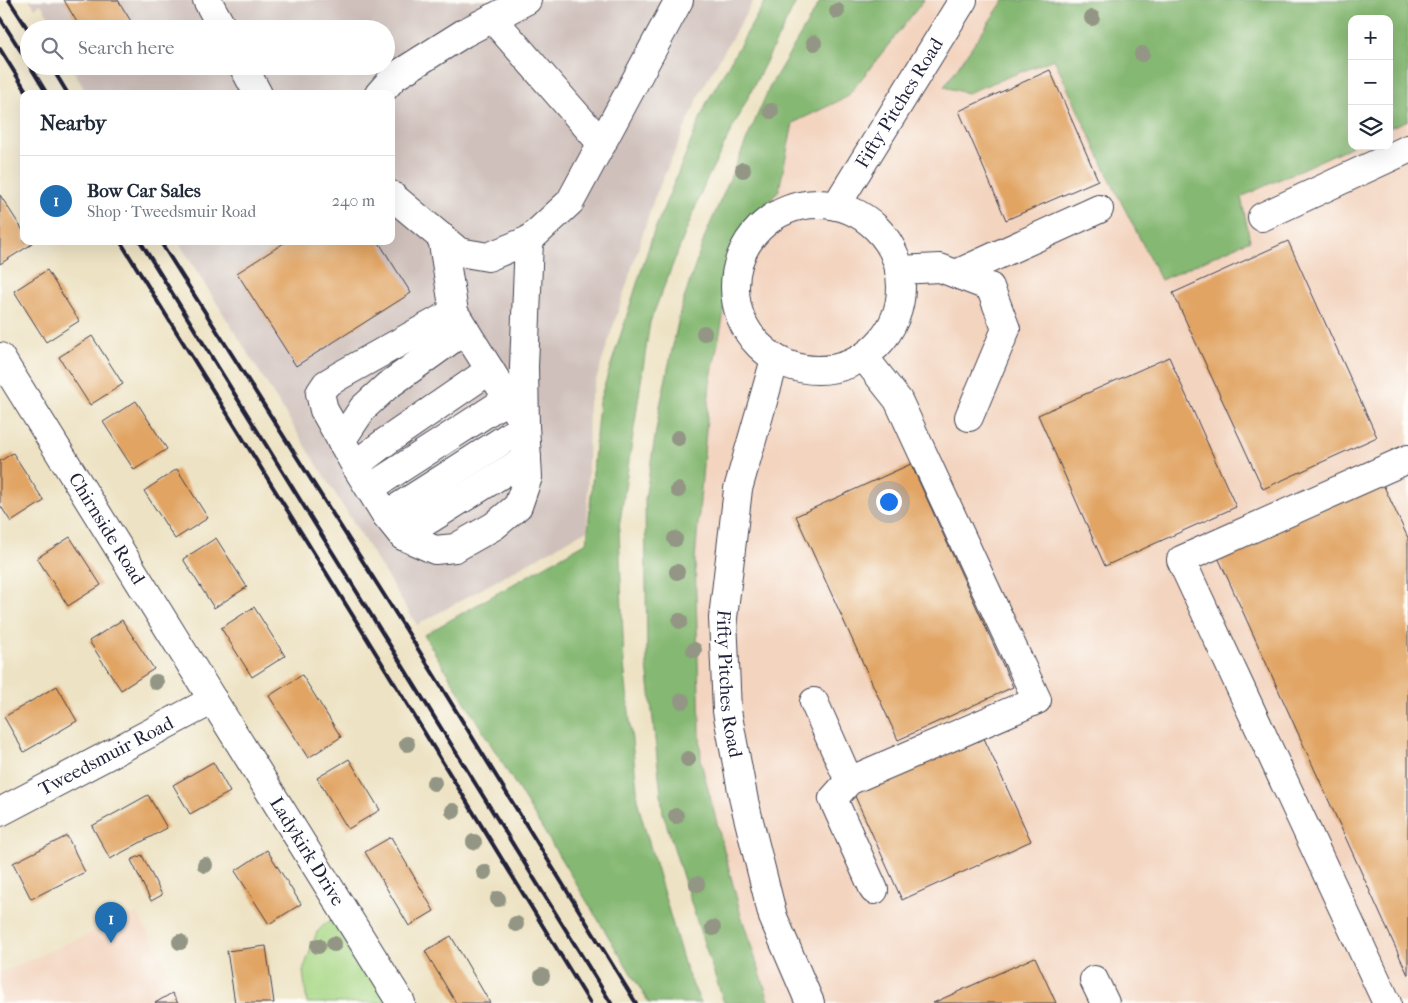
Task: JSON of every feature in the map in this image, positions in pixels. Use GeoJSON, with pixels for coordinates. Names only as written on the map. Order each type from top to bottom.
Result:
{"type":"FeatureCollection","features":[{"type":"Feature","properties":{"kind":"street"},"geometry":{"type":"LineString","coordinates":[[207,0],[218,20]]}},
{"type":"Feature","properties":{"kind":"street"},"geometry":{"type":"LineString","coordinates":[[383,90],[394,77],[464,33],[527,0]]}},
{"type":"Feature","properties":{"kind":"street"},"geometry":{"type":"LineString","coordinates":[[395,198],[459,252],[488,257],[529,240],[570,202],[679,0]]}},
{"type":"Feature","properties":{"kind":"street","name":"Fifty Pitches Road"},"geometry":{"type":"LineString","coordinates":[[836,206],[963,0]]}},
{"type":"Feature","properties":{"kind":"street"},"geometry":{"type":"LineString","coordinates":[[492,18],[602,144]]}},
{"type":"Feature","properties":{"kind":"street"},"geometry":{"type":"LineString","coordinates":[[248,75],[256,90]]}},
{"type":"Feature","properties":{"kind":"street"},"geometry":{"type":"LineString","coordinates":[[1262,217],[1408,149]]}},
{"type":"Feature","properties":{"kind":"street"},"geometry":{"type":"LineString","coordinates":[[821,204],[836,206],[863,217],[877,229],[894,253],[899,270],[897,312],[884,337],[864,357],[837,369],[803,370],[775,359],[753,340],[742,322],[734,294],[736,270],[747,243],[758,229],[792,208],[821,204]]}},
{"type":"Feature","properties":{"kind":"street"},"geometry":{"type":"LineString","coordinates":[[956,274],[1099,209]]}},
{"type":"Feature","properties":{"kind":"street"},"geometry":{"type":"LineString","coordinates":[[442,237],[460,321],[525,426]]}},
{"type":"Feature","properties":{"kind":"street"},"geometry":{"type":"LineString","coordinates":[[460,321],[341,375],[326,384],[320,394],[324,410],[354,465],[386,515],[403,536],[435,550],[455,548],[494,526],[518,506],[528,477],[524,366],[529,240]]}},
{"type":"Feature","properties":{"kind":"street"},"geometry":{"type":"LineString","coordinates":[[899,270],[940,268],[990,287],[1006,329],[969,417]]}},
{"type":"Feature","properties":{"kind":"street"},"geometry":{"type":"LineString","coordinates":[[341,440],[363,408],[460,321]]}},
{"type":"Feature","properties":{"kind":"street","name":"Chirnside Road"},"geometry":{"type":"LineString","coordinates":[[0,357],[8,389],[213,700]]}},
{"type":"Feature","properties":{"kind":"street"},"geometry":{"type":"LineString","coordinates":[[864,357],[898,400],[1037,700],[849,781],[833,799],[874,890]]}},
{"type":"Feature","properties":{"kind":"street","name":"Fifty Pitches Road"},"geometry":{"type":"LineString","coordinates":[[775,359],[738,489],[723,618],[727,711],[744,801],[773,917],[810,1003]]}},
{"type":"Feature","properties":{"kind":"street"},"geometry":{"type":"LineString","coordinates":[[354,465],[490,370]]}},
{"type":"Feature","properties":{"kind":"street"},"geometry":{"type":"LineString","coordinates":[[370,488],[508,399]]}},
{"type":"Feature","properties":{"kind":"street"},"geometry":{"type":"LineString","coordinates":[[386,515],[525,426]]}},
{"type":"Feature","properties":{"kind":"street"},"geometry":{"type":"LineString","coordinates":[[403,536],[527,458]]}},
{"type":"Feature","properties":{"kind":"street"},"geometry":{"type":"LineString","coordinates":[[1387,1003],[1181,560],[1408,459]]}},
{"type":"Feature","properties":{"kind":"street","name":"Tweedsmuir Road"},"geometry":{"type":"LineString","coordinates":[[0,812],[213,700]]}},
{"type":"Feature","properties":{"kind":"street","name":"Ladykirk Drive"},"geometry":{"type":"LineString","coordinates":[[213,700],[401,1003]]}},
{"type":"Feature","properties":{"kind":"street"},"geometry":{"type":"LineString","coordinates":[[814,702],[849,781]]}},
{"type":"Feature","properties":{"kind":"shaded area"},"geometry":{"type":"Polygon","coordinates":[[[30,0],[754,0],[701,91],[654,199],[589,402],[587,530],[417,625],[180,245],[395,245],[395,90],[85,90],[76,75],[395,75],[395,20],[51,20],[41,4],[35,8],[30,0]]]}},
{"type":"Feature","properties":{"kind":"shaded area"},"geometry":{"type":"Polygon","coordinates":[[[841,0],[1408,0],[1408,1003],[724,1003],[663,813],[647,665],[656,504],[720,233],[841,0]]]}},
{"type":"Feature","properties":{"kind":"shaded area"},"geometry":{"type":"Polygon","coordinates":[[[137,913],[187,1003],[0,1003],[0,973],[137,913]]]}},
{"type":"Feature","properties":{"kind":"green space"},"geometry":{"type":"Polygon","coordinates":[[[766,0],[797,0],[705,183],[650,322],[619,528],[624,664],[639,808],[686,970],[701,1003],[649,1003],[424,635],[587,542],[599,402],[653,234],[707,102],[766,0]]]}},
{"type":"Feature","properties":{"kind":"green space"},"geometry":{"type":"Polygon","coordinates":[[[821,0],[924,0],[847,97],[793,123],[779,190],[732,247],[723,318],[710,383],[695,560],[701,762],[741,915],[770,1003],[724,1003],[663,813],[647,665],[645,499],[660,406],[681,308],[705,236],[770,86],[821,0]]]}},
{"type":"Feature","properties":{"kind":"green space"},"geometry":{"type":"Polygon","coordinates":[[[1004,0],[1408,0],[1408,120],[1393,126],[1393,15],[1348,15],[1348,148],[1241,197],[1250,240],[1161,280],[1114,188],[1054,59],[967,93],[944,87],[1004,0]]]}},
{"type":"Feature","properties":{"kind":"green space"},"geometry":{"type":"Polygon","coordinates":[[[336,921],[388,1003],[307,1003],[303,971],[317,932],[326,923],[336,921]]]}},
{"type":"Feature","properties":{"kind":"building"},"geometry":{"type":"Polygon","coordinates":[[[64,0],[118,0],[130,20],[76,20],[64,0]]]}},
{"type":"Feature","properties":{"kind":"building"},"geometry":{"type":"Polygon","coordinates":[[[1050,70],[1098,180],[1006,220],[959,111],[1050,70]]]}},
{"type":"Feature","properties":{"kind":"building"},"geometry":{"type":"Polygon","coordinates":[[[0,195],[20,226],[20,245],[30,245],[0,264],[0,195]]]}},
{"type":"Feature","properties":{"kind":"building"},"geometry":{"type":"Polygon","coordinates":[[[1288,241],[1377,437],[1263,489],[1173,293],[1288,241]]]}},
{"type":"Feature","properties":{"kind":"building"},"geometry":{"type":"Polygon","coordinates":[[[281,245],[381,245],[411,293],[296,366],[237,273],[281,245]]]}},
{"type":"Feature","properties":{"kind":"building"},"geometry":{"type":"Polygon","coordinates":[[[47,270],[79,321],[46,342],[14,291],[47,270]]]}},
{"type":"Feature","properties":{"kind":"building"},"geometry":{"type":"Polygon","coordinates":[[[92,336],[123,384],[90,405],[59,357],[92,336]]]}},
{"type":"Feature","properties":{"kind":"building"},"geometry":{"type":"Polygon","coordinates":[[[1169,357],[1236,507],[1105,566],[1038,415],[1169,357]]]}},
{"type":"Feature","properties":{"kind":"building"},"geometry":{"type":"Polygon","coordinates":[[[136,401],[167,449],[134,470],[103,422],[136,401]]]}},
{"type":"Feature","properties":{"kind":"building"},"geometry":{"type":"Polygon","coordinates":[[[13,453],[44,501],[11,522],[0,505],[0,461],[13,453]]]}},
{"type":"Feature","properties":{"kind":"building"},"geometry":{"type":"Polygon","coordinates":[[[911,464],[1013,687],[898,740],[796,516],[911,464]]]}},
{"type":"Feature","properties":{"kind":"building"},"geometry":{"type":"Polygon","coordinates":[[[177,469],[208,518],[175,539],[144,491],[177,469]]]}},
{"type":"Feature","properties":{"kind":"building"},"geometry":{"type":"Polygon","coordinates":[[[1381,480],[1408,538],[1408,975],[1217,555],[1381,480]]]}},
{"type":"Feature","properties":{"kind":"building"},"geometry":{"type":"Polygon","coordinates":[[[70,537],[101,585],[68,606],[37,558],[70,537]]]}},
{"type":"Feature","properties":{"kind":"building"},"geometry":{"type":"Polygon","coordinates":[[[216,538],[247,587],[214,608],[183,559],[216,538]]]}},
{"type":"Feature","properties":{"kind":"building"},"geometry":{"type":"Polygon","coordinates":[[[254,607],[285,656],[252,677],[221,628],[254,607]]]}},
{"type":"Feature","properties":{"kind":"building"},"geometry":{"type":"Polygon","coordinates":[[[122,620],[154,669],[121,690],[89,641],[122,620]]]}},
{"type":"Feature","properties":{"kind":"building"},"geometry":{"type":"Polygon","coordinates":[[[302,675],[341,737],[308,758],[269,696],[302,675]]]}},
{"type":"Feature","properties":{"kind":"building"},"geometry":{"type":"Polygon","coordinates":[[[57,686],[77,721],[24,752],[4,717],[57,686]]]}},
{"type":"Feature","properties":{"kind":"building"},"geometry":{"type":"Polygon","coordinates":[[[983,736],[1031,841],[902,900],[854,794],[983,736]]]}},
{"type":"Feature","properties":{"kind":"building"},"geometry":{"type":"Polygon","coordinates":[[[349,759],[380,810],[348,829],[317,778],[349,759]]]}},
{"type":"Feature","properties":{"kind":"building"},"geometry":{"type":"Polygon","coordinates":[[[213,762],[230,792],[190,814],[173,785],[213,762]]]}},
{"type":"Feature","properties":{"kind":"building"},"geometry":{"type":"Polygon","coordinates":[[[148,795],[167,828],[110,859],[92,826],[148,795]]]}},
{"type":"Feature","properties":{"kind":"building"},"geometry":{"type":"Polygon","coordinates":[[[67,836],[85,872],[31,899],[13,863],[67,836]]]}},
{"type":"Feature","properties":{"kind":"building"},"geometry":{"type":"Polygon","coordinates":[[[391,837],[434,911],[409,926],[365,852],[391,837]]]}},
{"type":"Feature","properties":{"kind":"building"},"geometry":{"type":"Polygon","coordinates":[[[267,850],[301,904],[269,924],[235,871],[267,850]]]}},
{"type":"Feature","properties":{"kind":"building"},"geometry":{"type":"Polygon","coordinates":[[[142,855],[162,895],[151,901],[131,860],[142,855]]]}},
{"type":"Feature","properties":{"kind":"building"},"geometry":{"type":"Polygon","coordinates":[[[451,936],[490,1003],[456,1003],[425,951],[451,936]]]}},
{"type":"Feature","properties":{"kind":"building"},"geometry":{"type":"Polygon","coordinates":[[[266,946],[274,1003],[235,1003],[227,951],[266,946]]]}},
{"type":"Feature","properties":{"kind":"building"},"geometry":{"type":"Polygon","coordinates":[[[1035,957],[1056,1003],[933,1003],[1035,957]]]}},
{"type":"Feature","properties":{"kind":"building"},"geometry":{"type":"Polygon","coordinates":[[[172,993],[178,1003],[155,1003],[172,993]]]}},
{"type":"Feature","properties":{"kind":"railway"},"geometry":{"type":"LineString","coordinates":[[9,0],[22,20]]}},
{"type":"Feature","properties":{"kind":"railway"},"geometry":{"type":"LineString","coordinates":[[0,18],[20,50]]}},
{"type":"Feature","properties":{"kind":"railway"},"geometry":{"type":"LineString","coordinates":[[0,49],[26,90]]}},
{"type":"Feature","properties":{"kind":"railway"},"geometry":{"type":"LineString","coordinates":[[35,75],[45,90]]}},
{"type":"Feature","properties":{"kind":"railway"},"geometry":{"type":"LineString","coordinates":[[56,75],[66,90]]}},
{"type":"Feature","properties":{"kind":"railway"},"geometry":{"type":"LineString","coordinates":[[122,245],[590,1003]]}},
{"type":"Feature","properties":{"kind":"railway"},"geometry":{"type":"LineString","coordinates":[[142,245],[611,1003]]}},
{"type":"Feature","properties":{"kind":"railway"},"geometry":{"type":"LineString","coordinates":[[163,245],[405,628],[636,1003]]}},
{"type":"Feature","properties":{"kind":"place","name":"Bow Car Sales"},"geometry":{"type":"Point","coordinates":[111,943]}}]}
